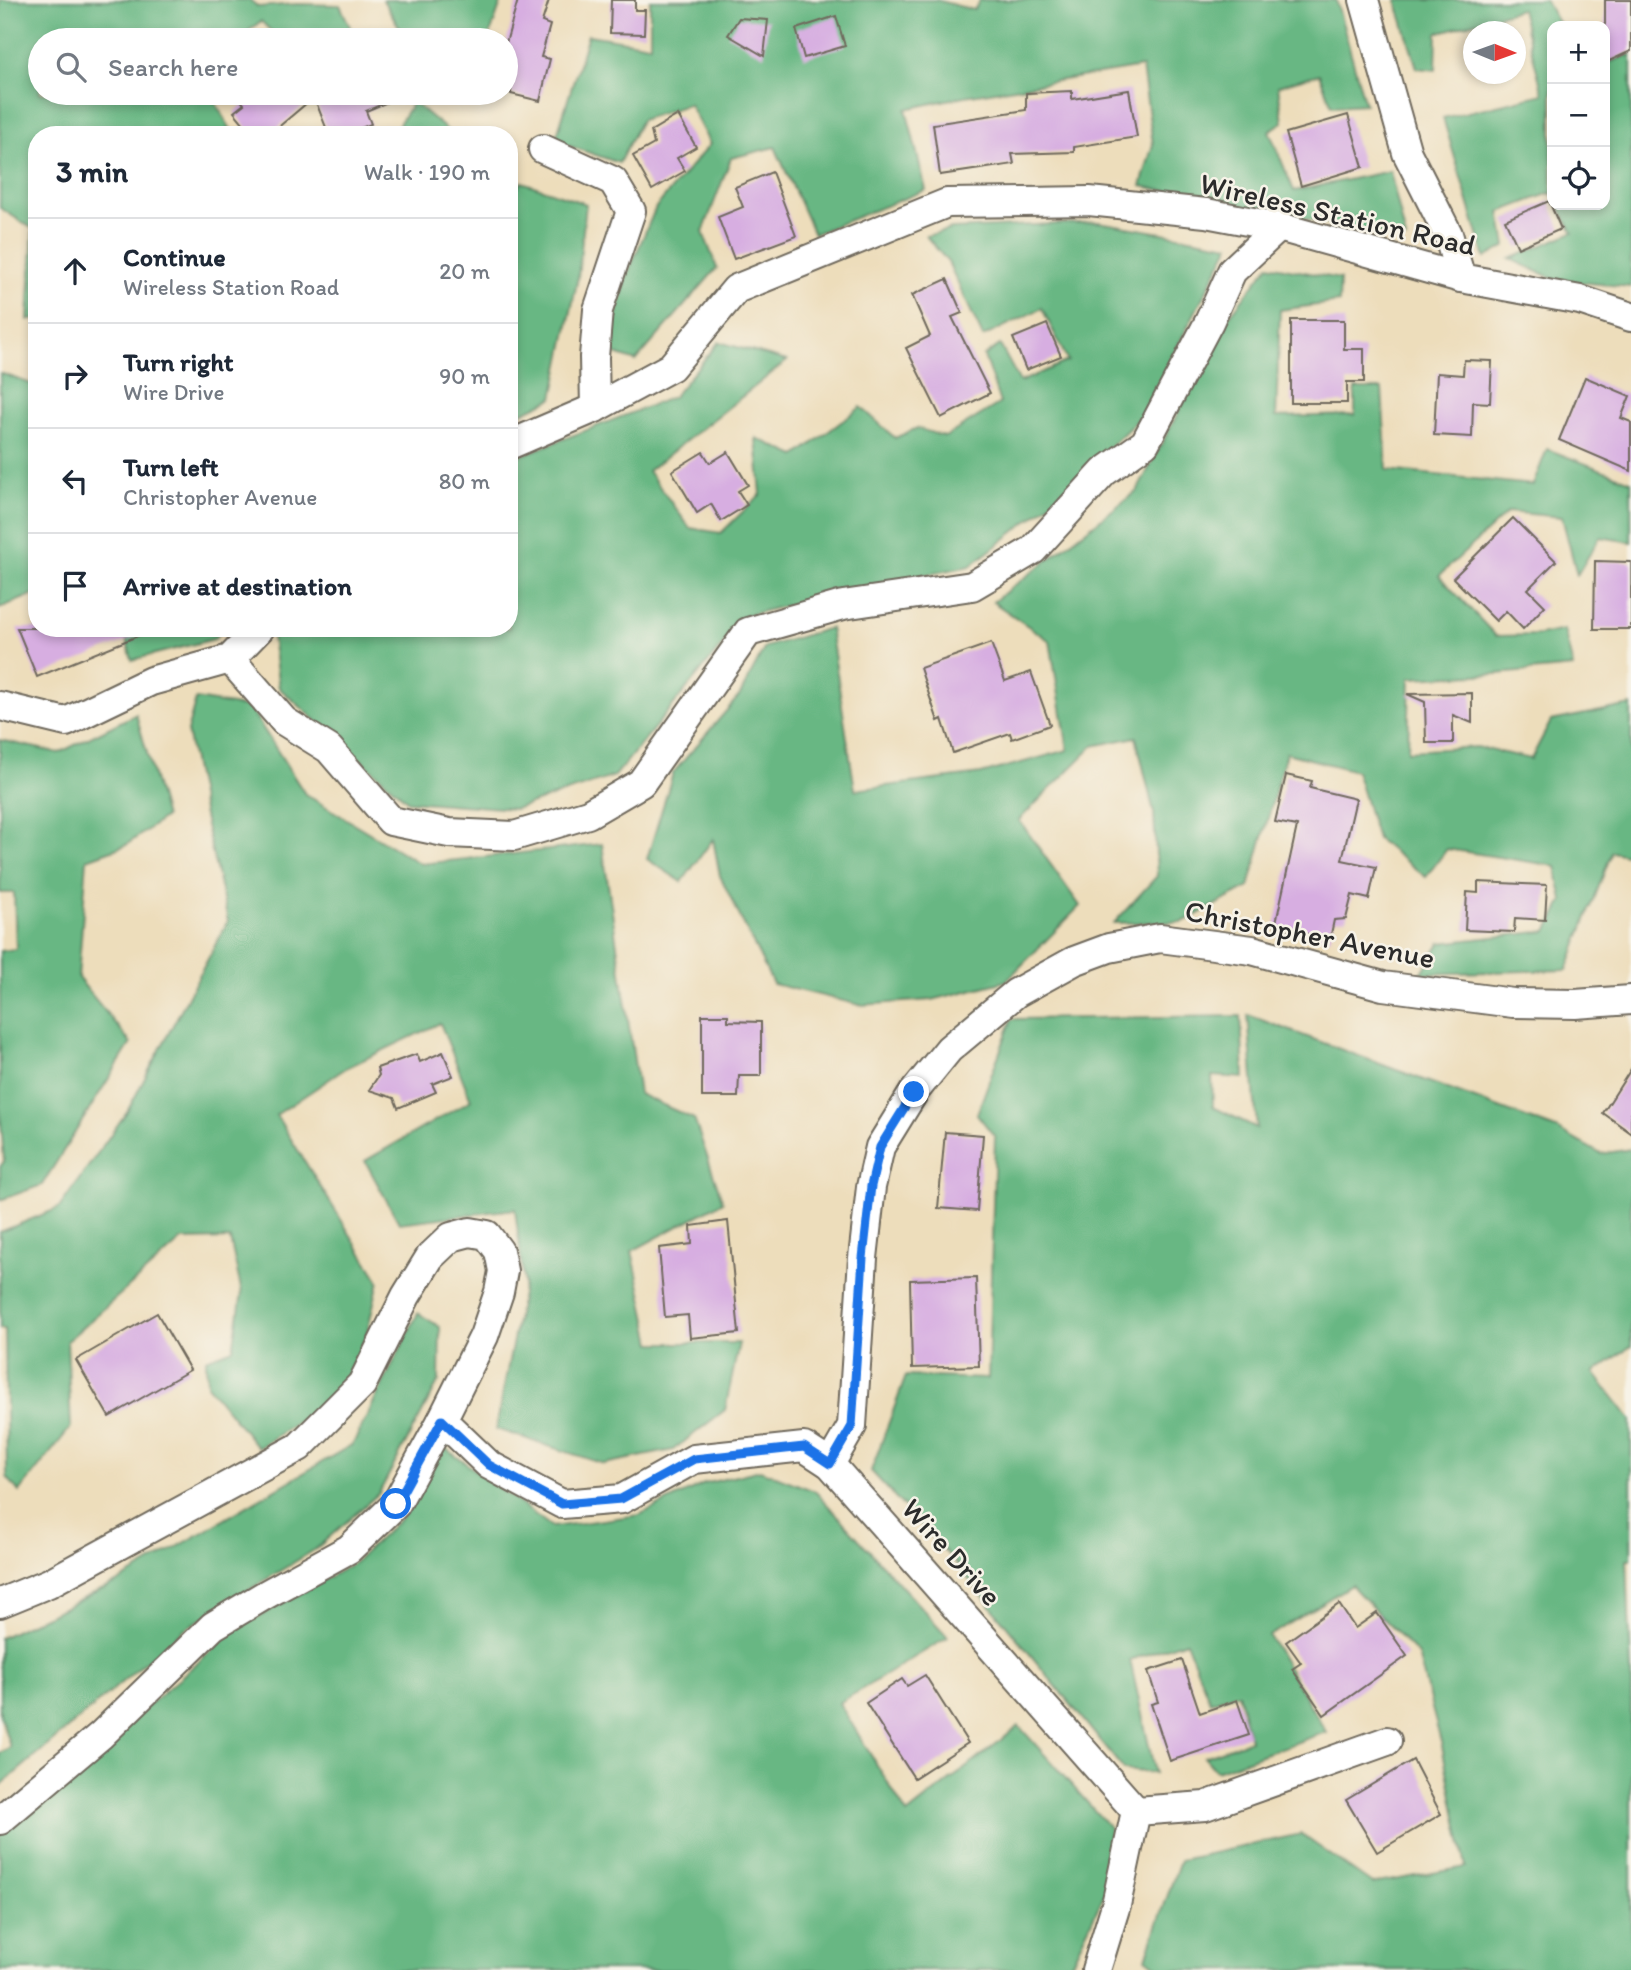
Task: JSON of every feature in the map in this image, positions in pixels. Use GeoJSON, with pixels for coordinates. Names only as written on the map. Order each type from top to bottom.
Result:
{"type":"FeatureCollection","features":[{"type":"Feature","properties":{"kind":"street"},"geometry":{"type":"LineString","coordinates":[[1364,0],[1407,152],[1448,234],[1461,278]]}},
{"type":"Feature","properties":{"kind":"street"},"geometry":{"type":"LineString","coordinates":[[543,149],[613,181],[631,211],[598,310],[594,357],[595,408]]}},
{"type":"Feature","properties":{"kind":"street","name":"Wireless Station Road"},"geometry":{"type":"LineString","coordinates":[[518,441],[595,408],[671,367],[736,289],[947,203],[1089,201],[1206,213],[1279,227],[1461,278],[1580,300],[1631,317]]}},
{"type":"Feature","properties":{"kind":"street"},"geometry":{"type":"LineString","coordinates":[[230,659],[284,721],[330,749],[391,821],[449,833],[514,836],[588,814],[641,783],[748,632],[843,605],[972,586],[1032,550],[1104,472],[1145,443],[1209,323],[1232,271],[1279,227]]}},
{"type":"Feature","properties":{"kind":"street"},"geometry":{"type":"LineString","coordinates":[[0,706],[66,722],[151,681],[230,659],[251,637]]}},
{"type":"Feature","properties":{"kind":"street","name":"Christopher Avenue"},"geometry":{"type":"LineString","coordinates":[[830,1464],[852,1426],[863,1258],[871,1186],[880,1147],[914,1092],[949,1049],[1016,993],[1074,961],[1109,948],[1160,938],[1252,950],[1383,986],[1513,1003],[1575,1004],[1631,1000]]}},
{"type":"Feature","properties":{"kind":"street"},"geometry":{"type":"LineString","coordinates":[[0,1603],[49,1583],[299,1447],[362,1384],[406,1296],[430,1256],[452,1237],[470,1232],[487,1235],[499,1251],[503,1270],[499,1292],[484,1336],[396,1504],[349,1549],[213,1626],[101,1735],[0,1820]]}},
{"type":"Feature","properties":{"kind":"street","name":"Wire Drive"},"geometry":{"type":"LineString","coordinates":[[442,1420],[489,1465],[562,1504],[621,1499],[694,1459],[804,1447],[830,1464],[1136,1811]]}},
{"type":"Feature","properties":{"kind":"street"},"geometry":{"type":"LineString","coordinates":[[1097,1970],[1116,1905],[1136,1811],[1205,1807],[1387,1741]]}},
{"type":"Feature","properties":{"kind":"green space"},"geometry":{"type":"Polygon","coordinates":[[[0,0],[250,0],[258,7],[340,5],[351,28],[268,28],[261,21],[252,28],[28,28],[28,105],[217,105],[229,126],[28,126],[28,226],[0,208],[0,0]]]}},
{"type":"Feature","properties":{"kind":"green space"},"geometry":{"type":"Polygon","coordinates":[[[383,0],[502,0],[492,28],[400,28],[383,0]]]}},
{"type":"Feature","properties":{"kind":"green space"},"geometry":{"type":"Polygon","coordinates":[[[650,0],[936,0],[974,10],[980,0],[1336,0],[1365,104],[1332,106],[1319,74],[1278,86],[1283,122],[1269,131],[1294,191],[1390,171],[1406,239],[1141,186],[1153,144],[1142,67],[965,96],[906,109],[926,190],[814,234],[775,147],[731,158],[703,232],[717,268],[636,361],[607,351],[627,275],[656,207],[710,144],[689,104],[641,120],[619,163],[555,141],[588,35],[650,45],[650,0]]]}},
{"type":"Feature","properties":{"kind":"green space"},"geometry":{"type":"Polygon","coordinates":[[[1396,0],[1545,0],[1557,21],[1547,21],[1547,194],[1500,212],[1506,246],[1485,258],[1443,118],[1543,94],[1521,9],[1479,21],[1463,21],[1463,26],[1437,33],[1436,70],[1417,68],[1396,0]]]}},
{"type":"Feature","properties":{"kind":"green space"},"geometry":{"type":"Polygon","coordinates":[[[1631,54],[1631,287],[1556,280],[1510,259],[1573,232],[1561,210],[1610,210],[1610,62],[1631,54]]]}},
{"type":"Feature","properties":{"kind":"green space"},"geometry":{"type":"Polygon","coordinates":[[[411,105],[417,105],[442,126],[398,126],[411,105]]]}},
{"type":"Feature","properties":{"kind":"green space"},"geometry":{"type":"Polygon","coordinates":[[[522,182],[586,204],[578,277],[553,398],[518,415],[518,186],[522,182]]]}},
{"type":"Feature","properties":{"kind":"green space"},"geometry":{"type":"Polygon","coordinates":[[[1099,222],[1230,245],[1141,417],[1046,507],[970,566],[747,615],[615,776],[515,809],[408,801],[279,688],[272,637],[518,637],[518,457],[673,397],[719,342],[787,361],[648,471],[690,528],[721,533],[761,494],[756,438],[796,456],[861,407],[895,438],[917,428],[945,437],[1000,403],[984,356],[1000,345],[1020,382],[1068,361],[1042,308],[983,337],[948,262],[926,236],[952,229],[1099,222]]]}},
{"type":"Feature","properties":{"kind":"green space"},"geometry":{"type":"Polygon","coordinates":[[[1269,265],[1340,279],[1339,302],[1280,310],[1276,417],[1355,415],[1355,389],[1382,389],[1387,470],[1533,485],[1547,449],[1631,481],[1631,542],[1600,537],[1577,575],[1562,517],[1508,512],[1439,576],[1496,636],[1539,635],[1564,630],[1573,667],[1410,678],[1408,751],[1477,747],[1531,759],[1551,721],[1631,705],[1631,856],[1612,852],[1567,970],[1421,974],[1440,943],[1547,931],[1563,901],[1556,866],[1447,849],[1426,877],[1377,839],[1356,771],[1286,753],[1249,887],[1183,922],[1114,923],[1157,876],[1154,813],[1136,737],[1093,746],[1019,820],[1080,906],[1006,981],[932,1000],[860,1005],[773,984],[720,876],[713,839],[682,882],[647,859],[673,773],[740,695],[765,647],[830,628],[855,790],[981,774],[1068,750],[1050,641],[993,602],[1137,491],[1227,319],[1269,265]]]}},
{"type":"Feature","properties":{"kind":"green space"},"geometry":{"type":"Polygon","coordinates":[[[0,373],[28,383],[28,597],[0,608],[0,373]]]}},
{"type":"Feature","properties":{"kind":"green space"},"geometry":{"type":"Polygon","coordinates":[[[126,637],[216,637],[214,639],[132,660],[126,637]]]}},
{"type":"Feature","properties":{"kind":"green space"},"geometry":{"type":"Polygon","coordinates":[[[196,699],[250,708],[305,794],[421,864],[602,844],[639,1094],[694,1119],[723,1202],[632,1251],[652,1343],[739,1343],[725,1410],[673,1450],[604,1464],[496,1429],[524,1283],[515,1209],[399,1223],[365,1161],[471,1100],[440,1023],[346,1068],[276,1115],[379,1281],[366,1337],[336,1397],[258,1448],[207,1385],[206,1359],[233,1349],[242,1293],[230,1239],[182,1240],[67,1341],[71,1427],[19,1492],[7,1477],[5,1329],[0,1329],[0,1232],[59,1208],[128,1110],[228,921],[187,731],[196,699]]]}},
{"type":"Feature","properties":{"kind":"green space"},"geometry":{"type":"Polygon","coordinates":[[[136,714],[165,817],[126,845],[87,859],[78,978],[131,1043],[42,1185],[0,1200],[0,1167],[4,1161],[0,1109],[0,951],[16,949],[14,893],[0,893],[0,740],[59,753],[136,714]]]}},
{"type":"Feature","properties":{"kind":"green space"},"geometry":{"type":"Polygon","coordinates":[[[1248,1015],[1556,1129],[1601,1154],[1631,1149],[1631,1346],[1594,1373],[1631,1420],[1631,1559],[1627,1559],[1631,1674],[1631,1970],[1162,1970],[1146,1958],[1180,1860],[1301,1834],[1372,1884],[1466,1867],[1442,1746],[1418,1655],[1351,1585],[1269,1636],[1326,1732],[1216,1771],[1204,1757],[1250,1740],[1238,1693],[1210,1702],[1186,1641],[1130,1660],[1155,1773],[1124,1770],[955,1562],[871,1471],[906,1376],[988,1379],[995,1137],[977,1114],[1012,1019],[1241,1016],[1244,1078],[1212,1076],[1213,1107],[1257,1128],[1248,1015]]]}},
{"type":"Feature","properties":{"kind":"green space"},"geometry":{"type":"Polygon","coordinates":[[[418,1313],[440,1327],[439,1381],[379,1493],[316,1549],[183,1630],[0,1786],[0,1753],[10,1747],[0,1715],[0,1638],[116,1583],[353,1444],[418,1313]]]}},
{"type":"Feature","properties":{"kind":"green space"},"geometry":{"type":"Polygon","coordinates":[[[441,1445],[552,1527],[639,1515],[704,1484],[760,1470],[815,1491],[948,1637],[839,1703],[907,1814],[1019,1726],[1110,1828],[1105,1893],[1068,1970],[0,1970],[0,1833],[234,1631],[354,1563],[404,1515],[441,1445]]]}},
{"type":"Feature","properties":{"kind":"building"},"geometry":{"type":"Polygon","coordinates":[[[518,0],[549,0],[542,22],[550,25],[541,57],[550,59],[540,101],[518,96],[518,28],[510,28],[518,0]]]}},
{"type":"Feature","properties":{"kind":"building"},"geometry":{"type":"Polygon","coordinates":[[[611,0],[635,0],[635,10],[645,10],[644,34],[610,33],[611,0]]]}},
{"type":"Feature","properties":{"kind":"building"},"geometry":{"type":"Polygon","coordinates":[[[1605,0],[1631,0],[1631,51],[1610,61],[1610,21],[1605,21],[1605,0]]]}},
{"type":"Feature","properties":{"kind":"building"},"geometry":{"type":"Polygon","coordinates":[[[836,16],[845,46],[804,58],[796,29],[836,16]]]}},
{"type":"Feature","properties":{"kind":"building"},"geometry":{"type":"Polygon","coordinates":[[[739,18],[768,20],[764,56],[728,35],[739,18]]]}},
{"type":"Feature","properties":{"kind":"building"},"geometry":{"type":"Polygon","coordinates":[[[1129,90],[1137,137],[1074,147],[1074,152],[1012,154],[1014,164],[940,175],[933,124],[1026,110],[1026,93],[1072,91],[1072,99],[1129,90]]]}},
{"type":"Feature","properties":{"kind":"building"},"geometry":{"type":"Polygon","coordinates":[[[243,105],[305,105],[280,126],[246,126],[234,112],[243,105]]]}},
{"type":"Feature","properties":{"kind":"building"},"geometry":{"type":"Polygon","coordinates":[[[317,105],[380,105],[366,111],[371,124],[366,126],[325,126],[317,105]]]}},
{"type":"Feature","properties":{"kind":"building"},"geometry":{"type":"Polygon","coordinates":[[[678,115],[696,147],[677,158],[685,171],[652,190],[633,156],[654,144],[651,131],[678,115]]]}},
{"type":"Feature","properties":{"kind":"building"},"geometry":{"type":"Polygon","coordinates":[[[1348,115],[1363,167],[1301,186],[1286,133],[1348,115]]]}},
{"type":"Feature","properties":{"kind":"building"},"geometry":{"type":"Polygon","coordinates":[[[772,172],[796,236],[734,259],[718,217],[743,207],[735,187],[772,172]]]}},
{"type":"Feature","properties":{"kind":"building"},"geometry":{"type":"Polygon","coordinates":[[[1547,202],[1547,210],[1553,210],[1561,229],[1518,248],[1505,220],[1547,202]]]}},
{"type":"Feature","properties":{"kind":"building"},"geometry":{"type":"Polygon","coordinates":[[[947,279],[962,313],[952,317],[990,393],[941,418],[906,348],[930,336],[912,295],[947,279]]]}},
{"type":"Feature","properties":{"kind":"building"},"geometry":{"type":"Polygon","coordinates":[[[1291,320],[1344,320],[1344,349],[1364,349],[1364,382],[1347,382],[1347,403],[1291,403],[1291,320]]]}},
{"type":"Feature","properties":{"kind":"building"},"geometry":{"type":"Polygon","coordinates":[[[1047,324],[1061,356],[1026,370],[1013,338],[1047,324]]]}},
{"type":"Feature","properties":{"kind":"building"},"geometry":{"type":"Polygon","coordinates":[[[1464,360],[1492,361],[1490,403],[1473,402],[1472,437],[1434,435],[1437,373],[1463,375],[1464,360]]]}},
{"type":"Feature","properties":{"kind":"building"},"geometry":{"type":"Polygon","coordinates":[[[1585,377],[1630,396],[1621,418],[1631,422],[1631,471],[1559,440],[1585,377]]]}},
{"type":"Feature","properties":{"kind":"building"},"geometry":{"type":"Polygon","coordinates":[[[703,452],[710,463],[728,452],[748,485],[738,491],[747,505],[721,521],[711,504],[697,513],[672,471],[703,452]]]}},
{"type":"Feature","properties":{"kind":"building"},"geometry":{"type":"Polygon","coordinates":[[[1513,518],[1556,561],[1528,589],[1545,606],[1523,629],[1506,611],[1496,621],[1453,578],[1513,518]]]}},
{"type":"Feature","properties":{"kind":"building"},"geometry":{"type":"Polygon","coordinates":[[[1595,561],[1631,562],[1631,629],[1594,629],[1595,561]]]}},
{"type":"Feature","properties":{"kind":"building"},"geometry":{"type":"Polygon","coordinates":[[[17,628],[28,628],[28,637],[135,637],[37,677],[17,628]]]}},
{"type":"Feature","properties":{"kind":"building"},"geometry":{"type":"Polygon","coordinates":[[[991,643],[1005,681],[1031,672],[1050,725],[1012,739],[1010,733],[953,753],[942,719],[938,721],[920,668],[991,643]]]}},
{"type":"Feature","properties":{"kind":"building"},"geometry":{"type":"Polygon","coordinates":[[[1472,693],[1472,723],[1453,715],[1453,743],[1426,743],[1425,702],[1407,694],[1472,693]]]}},
{"type":"Feature","properties":{"kind":"building"},"geometry":{"type":"Polygon","coordinates":[[[1286,775],[1312,781],[1310,788],[1356,799],[1342,860],[1376,867],[1369,899],[1352,895],[1346,919],[1334,920],[1330,939],[1275,927],[1297,826],[1275,822],[1286,775]]]}},
{"type":"Feature","properties":{"kind":"building"},"geometry":{"type":"Polygon","coordinates":[[[1478,882],[1547,885],[1545,920],[1515,918],[1514,932],[1465,930],[1467,892],[1478,893],[1478,882]]]}},
{"type":"Feature","properties":{"kind":"building"},"geometry":{"type":"Polygon","coordinates":[[[702,1015],[728,1015],[728,1021],[761,1022],[761,1076],[739,1076],[738,1097],[702,1097],[702,1015]]]}},
{"type":"Feature","properties":{"kind":"building"},"geometry":{"type":"Polygon","coordinates":[[[443,1052],[453,1076],[432,1084],[436,1092],[398,1108],[394,1098],[369,1090],[379,1075],[377,1068],[417,1054],[420,1062],[443,1052]]]}},
{"type":"Feature","properties":{"kind":"building"},"geometry":{"type":"Polygon","coordinates":[[[1631,1069],[1631,1133],[1603,1113],[1631,1069]]]}},
{"type":"Feature","properties":{"kind":"building"},"geometry":{"type":"Polygon","coordinates":[[[945,1132],[983,1135],[977,1211],[938,1208],[945,1132]]]}},
{"type":"Feature","properties":{"kind":"building"},"geometry":{"type":"Polygon","coordinates":[[[728,1221],[739,1333],[690,1338],[688,1315],[665,1317],[659,1248],[692,1244],[691,1226],[728,1221]]]}},
{"type":"Feature","properties":{"kind":"building"},"geometry":{"type":"Polygon","coordinates":[[[976,1278],[979,1366],[912,1368],[910,1280],[976,1278]]]}},
{"type":"Feature","properties":{"kind":"building"},"geometry":{"type":"Polygon","coordinates":[[[157,1313],[190,1370],[109,1417],[76,1360],[157,1313]]]}},
{"type":"Feature","properties":{"kind":"building"},"geometry":{"type":"Polygon","coordinates":[[[1339,1604],[1355,1628],[1377,1613],[1407,1656],[1324,1715],[1292,1669],[1301,1663],[1286,1642],[1339,1604]]]}},
{"type":"Feature","properties":{"kind":"building"},"geometry":{"type":"Polygon","coordinates":[[[1182,1660],[1200,1713],[1237,1700],[1249,1735],[1170,1761],[1151,1704],[1158,1702],[1148,1671],[1182,1660]]]}},
{"type":"Feature","properties":{"kind":"building"},"geometry":{"type":"Polygon","coordinates":[[[925,1675],[968,1743],[914,1778],[866,1703],[902,1679],[907,1686],[925,1675]]]}},
{"type":"Feature","properties":{"kind":"building"},"geometry":{"type":"Polygon","coordinates":[[[1413,1760],[1441,1814],[1377,1852],[1346,1800],[1413,1760]]]}},
{"type":"Feature","properties":{"kind":"route"},"geometry":{"type":"LineString","coordinates":[[396,1504],[442,1420],[489,1465],[562,1504],[621,1499],[694,1459],[804,1447],[830,1464],[852,1426],[863,1258],[871,1186],[880,1147],[914,1092]]}}]}
